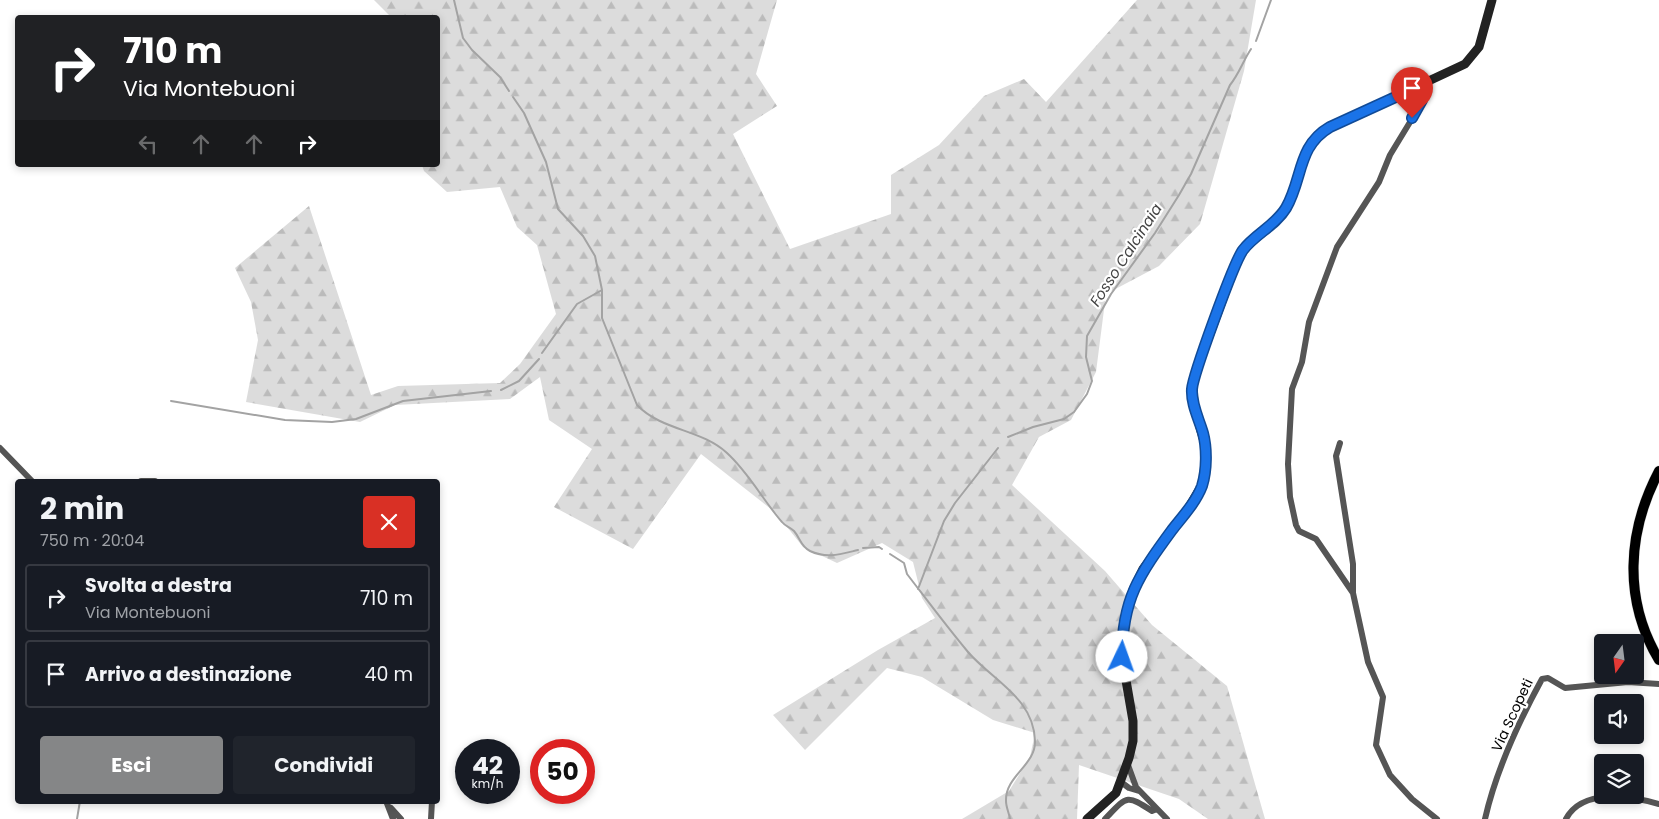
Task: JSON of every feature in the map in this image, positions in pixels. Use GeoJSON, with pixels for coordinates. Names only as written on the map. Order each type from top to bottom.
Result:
{"type":"FeatureCollection","features":[{"type":"Feature","properties":{"kind":"main road"},"geometry":{"type":"LineString","coordinates":[[1088,819],[1116,793],[1128,763],[1134,731],[1122,657],[1126,612],[1133,590],[1144,569],[1186,512],[1202,485],[1205,469],[1205,445],[1194,406],[1193,380],[1238,258],[1246,246],[1274,224],[1285,210],[1306,150],[1316,136],[1330,127],[1458,68],[1475,53],[1482,39],[1492,0]]}},
{"type":"Feature","properties":{"kind":"main road"},"geometry":{"type":"LineString","coordinates":[[1659,471],[1644,508],[1634,552],[1632,577],[1641,622],[1659,660]]}},
{"type":"Feature","properties":{"kind":"street"},"geometry":{"type":"LineString","coordinates":[[1353,593],[1316,540],[1299,531],[1294,518],[1288,464],[1292,389],[1302,362],[1309,322],[1337,247],[1374,190],[1390,154],[1421,104],[1424,84]]}},
{"type":"Feature","properties":{"kind":"street"},"geometry":{"type":"LineString","coordinates":[[1340,443],[1336,456],[1352,564],[1353,593],[1368,662],[1383,697],[1376,746],[1390,775],[1412,799],[1437,819]]}},
{"type":"Feature","properties":{"kind":"street"},"geometry":{"type":"LineString","coordinates":[[0,448],[30,479]]}},
{"type":"Feature","properties":{"kind":"street","name":"Via Scopeti"},"geometry":{"type":"LineString","coordinates":[[1485,819],[1495,781],[1517,728],[1542,679],[1548,678],[1565,688],[1628,682],[1659,684]]}},
{"type":"Feature","properties":{"kind":"street"},"geometry":{"type":"LineString","coordinates":[[1128,763],[1136,789]]}},
{"type":"Feature","properties":{"kind":"street"},"geometry":{"type":"LineString","coordinates":[[1121,782],[1136,789],[1167,819]]}},
{"type":"Feature","properties":{"kind":"street"},"geometry":{"type":"LineString","coordinates":[[1116,793],[1136,789]]}},
{"type":"Feature","properties":{"kind":"street"},"geometry":{"type":"LineString","coordinates":[[1566,819],[1572,808],[1588,799],[1623,798],[1659,804]]}},
{"type":"Feature","properties":{"kind":"street"},"geometry":{"type":"LineString","coordinates":[[1105,819],[1119,804],[1132,800],[1140,802],[1152,811],[1158,809]]}},
{"type":"Feature","properties":{"kind":"street"},"geometry":{"type":"LineString","coordinates":[[387,804],[392,819]]}},
{"type":"Feature","properties":{"kind":"street"},"geometry":{"type":"LineString","coordinates":[[388,804],[401,819]]}},
{"type":"Feature","properties":{"kind":"street"},"geometry":{"type":"LineString","coordinates":[[431,819],[432,804]]}},
{"type":"Feature","properties":{"kind":"green space"},"geometry":{"type":"Polygon","coordinates":[[[374,0],[777,0],[756,74],[777,106],[733,134],[790,249],[891,214],[891,175],[939,145],[984,96],[1024,79],[1046,102],[1137,0],[1256,0],[1244,71],[1200,224],[1159,266],[1106,294],[1096,372],[1071,420],[1039,437],[1012,485],[1105,571],[1152,625],[1227,686],[1265,819],[1208,819],[1179,799],[1079,765],[1077,819],[962,819],[1009,791],[1030,757],[1035,733],[993,720],[922,677],[887,668],[805,750],[773,715],[878,650],[935,618],[922,598],[913,562],[882,543],[837,563],[803,547],[776,513],[701,454],[633,549],[554,507],[592,449],[549,420],[540,377],[510,399],[395,405],[360,422],[246,402],[258,340],[251,302],[235,268],[309,206],[371,395],[398,386],[500,383],[520,364],[556,314],[537,245],[517,227],[500,187],[447,192],[424,171],[423,167],[440,167],[440,15],[389,15],[374,0]]]}},
{"type":"Feature","properties":{"kind":"waterway"},"geometry":{"type":"LineString","coordinates":[[454,0],[463,38],[472,50],[500,77],[509,91]]}},
{"type":"Feature","properties":{"kind":"waterway","name":"Fosso Calcinaia"},"geometry":{"type":"LineString","coordinates":[[1256,41],[1271,0]]}},
{"type":"Feature","properties":{"kind":"waterway","name":"Fosso Calcinaia"},"geometry":{"type":"LineString","coordinates":[[1008,437],[1033,427],[1064,419],[1074,412],[1087,394],[1092,381],[1086,357],[1087,336],[1111,294],[1155,233],[1179,195],[1191,174],[1230,85],[1251,49]]}},
{"type":"Feature","properties":{"kind":"waterway"},"geometry":{"type":"LineString","coordinates":[[513,97],[524,113],[546,162],[558,209],[583,236],[595,256],[602,290],[602,318],[637,405],[647,414],[658,420],[705,439],[727,453],[742,469],[782,522],[794,531],[807,549],[822,555],[858,550]]}},
{"type":"Feature","properties":{"kind":"waterway"},"geometry":{"type":"LineString","coordinates":[[542,353],[577,304],[602,290]]}},
{"type":"Feature","properties":{"kind":"waterway"},"geometry":{"type":"LineString","coordinates":[[501,390],[519,381],[539,359]]}},
{"type":"Feature","properties":{"kind":"waterway"},"geometry":{"type":"LineString","coordinates":[[171,401],[285,420],[332,422],[356,419],[403,401],[491,391]]}},
{"type":"Feature","properties":{"kind":"waterway","name":"Fosso Calcinaia"},"geometry":{"type":"LineString","coordinates":[[918,589],[944,521],[955,503],[998,448]]}},
{"type":"Feature","properties":{"kind":"waterway"},"geometry":{"type":"LineString","coordinates":[[863,548],[879,547],[882,549]]}},
{"type":"Feature","properties":{"kind":"waterway"},"geometry":{"type":"LineString","coordinates":[[890,554],[904,563],[907,574],[968,652],[1011,691],[1028,713],[1033,726],[1034,749],[1031,757],[1010,784],[1007,792],[1006,803],[1010,819]]}},
{"type":"Feature","properties":{"kind":"waterway"},"geometry":{"type":"LineString","coordinates":[[77,819],[80,804]]}},
{"type":"Feature","properties":{"kind":"route"},"geometry":{"type":"LineString","coordinates":[[1122,657],[1123,627],[1136,581],[1186,512],[1202,485],[1206,456],[1204,435],[1192,396],[1193,380],[1238,258],[1246,246],[1274,224],[1285,210],[1296,184],[1306,150],[1316,136],[1330,127],[1424,84],[1421,104],[1412,118]]}}]}
